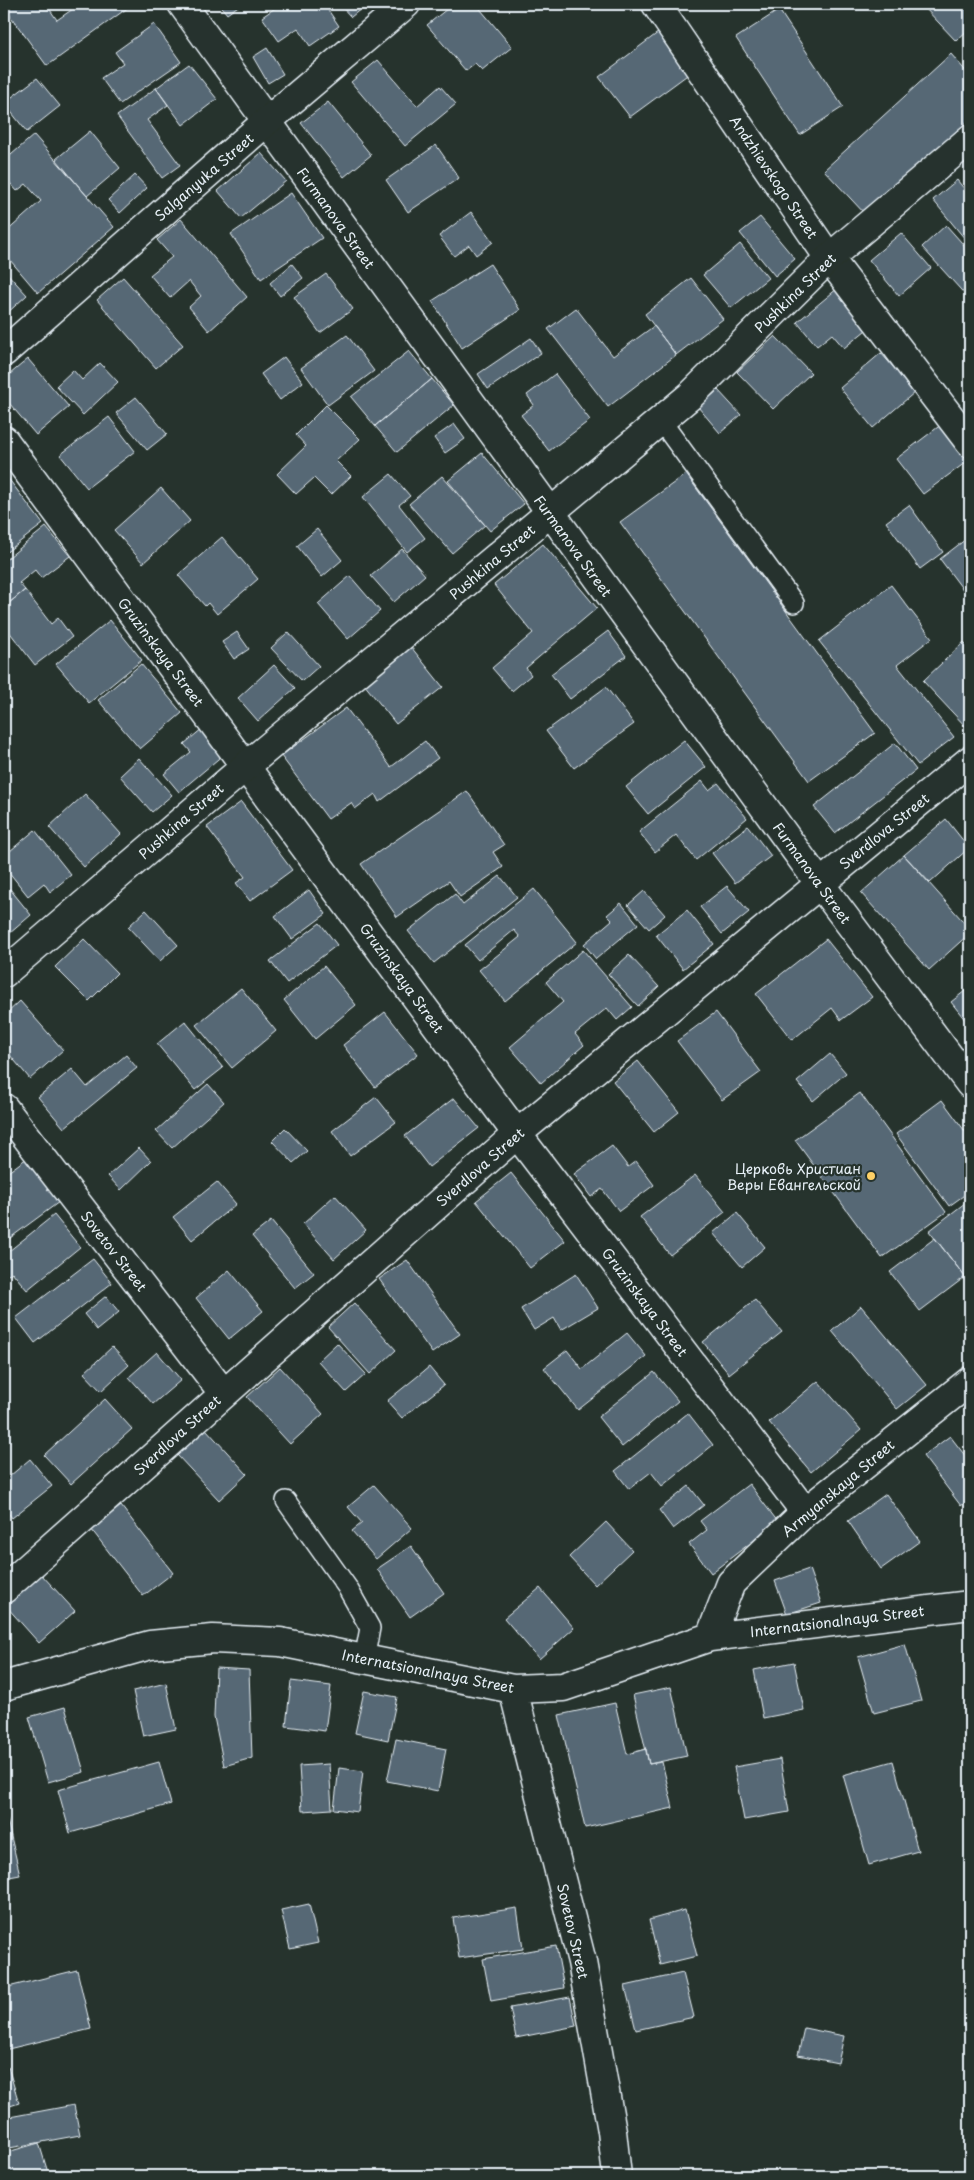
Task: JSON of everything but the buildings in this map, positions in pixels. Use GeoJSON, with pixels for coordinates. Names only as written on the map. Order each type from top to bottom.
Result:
{"type":"FeatureCollection","features":[{"type":"Feature","properties":{"kind":"street","name":"Furmanova Street"},"geometry":{"type":"LineString","coordinates":[[182,4],[550,514],[820,884],[970,1084]]}},
{"type":"Feature","properties":{"kind":"street","name":"Salganyuka Street"},"geometry":{"type":"LineString","coordinates":[[4,352],[266,122],[406,4]]}},
{"type":"Feature","properties":{"kind":"street","name":"Andzhievskogo Street"},"geometry":{"type":"LineString","coordinates":[[656,4],[830,258],[970,443]]}},
{"type":"Feature","properties":{"kind":"street","name":"Pushkina Street"},"geometry":{"type":"LineString","coordinates":[[4,973],[246,766],[690,396],[830,258],[970,139]]}},
{"type":"Feature","properties":{"kind":"street","name":"Gruzinskaya Street"},"geometry":{"type":"LineString","coordinates":[[4,440],[517,1134],[805,1512]]}},
{"type":"Feature","properties":{"kind":"street","name":"Sverdlova Street"},"geometry":{"type":"LineString","coordinates":[[4,1589],[517,1134],[970,760]]}},
{"type":"Feature","properties":{"kind":"street","name":"Sovetov Street"},"geometry":{"type":"LineString","coordinates":[[4,1108],[224,1394]]}},
{"type":"Feature","properties":{"kind":"street","name":"Armyanskaya Street"},"geometry":{"type":"LineString","coordinates":[[710,1637],[731,1583],[805,1512],[970,1381]]}},
{"type":"Feature","properties":{"kind":"street","name":"Internatsionalnaya Street"},"geometry":{"type":"LineString","coordinates":[[4,1686],[150,1645],[213,1639],[280,1642],[513,1689],[563,1687],[710,1637],[970,1605]]}},
{"type":"Feature","properties":{"kind":"street","name":"Sovetov Street"},"geometry":{"type":"LineString","coordinates":[[513,1689],[582,1962],[612,2131],[617,2176]]}},
{"type":"Feature","properties":{"kind":"lane"},"geometry":{"type":"LineString","coordinates":[[661,421],[794,603]]}},
{"type":"Feature","properties":{"kind":"lane"},"geometry":{"type":"LineString","coordinates":[[286,1501],[347,1587],[370,1628],[364,1660]]}},
{"type":"Feature","properties":{"kind":"place","name":"Церковь Христиан Веры Евангельской"},"geometry":{"type":"Point","coordinates":[871,1176]}}]}
